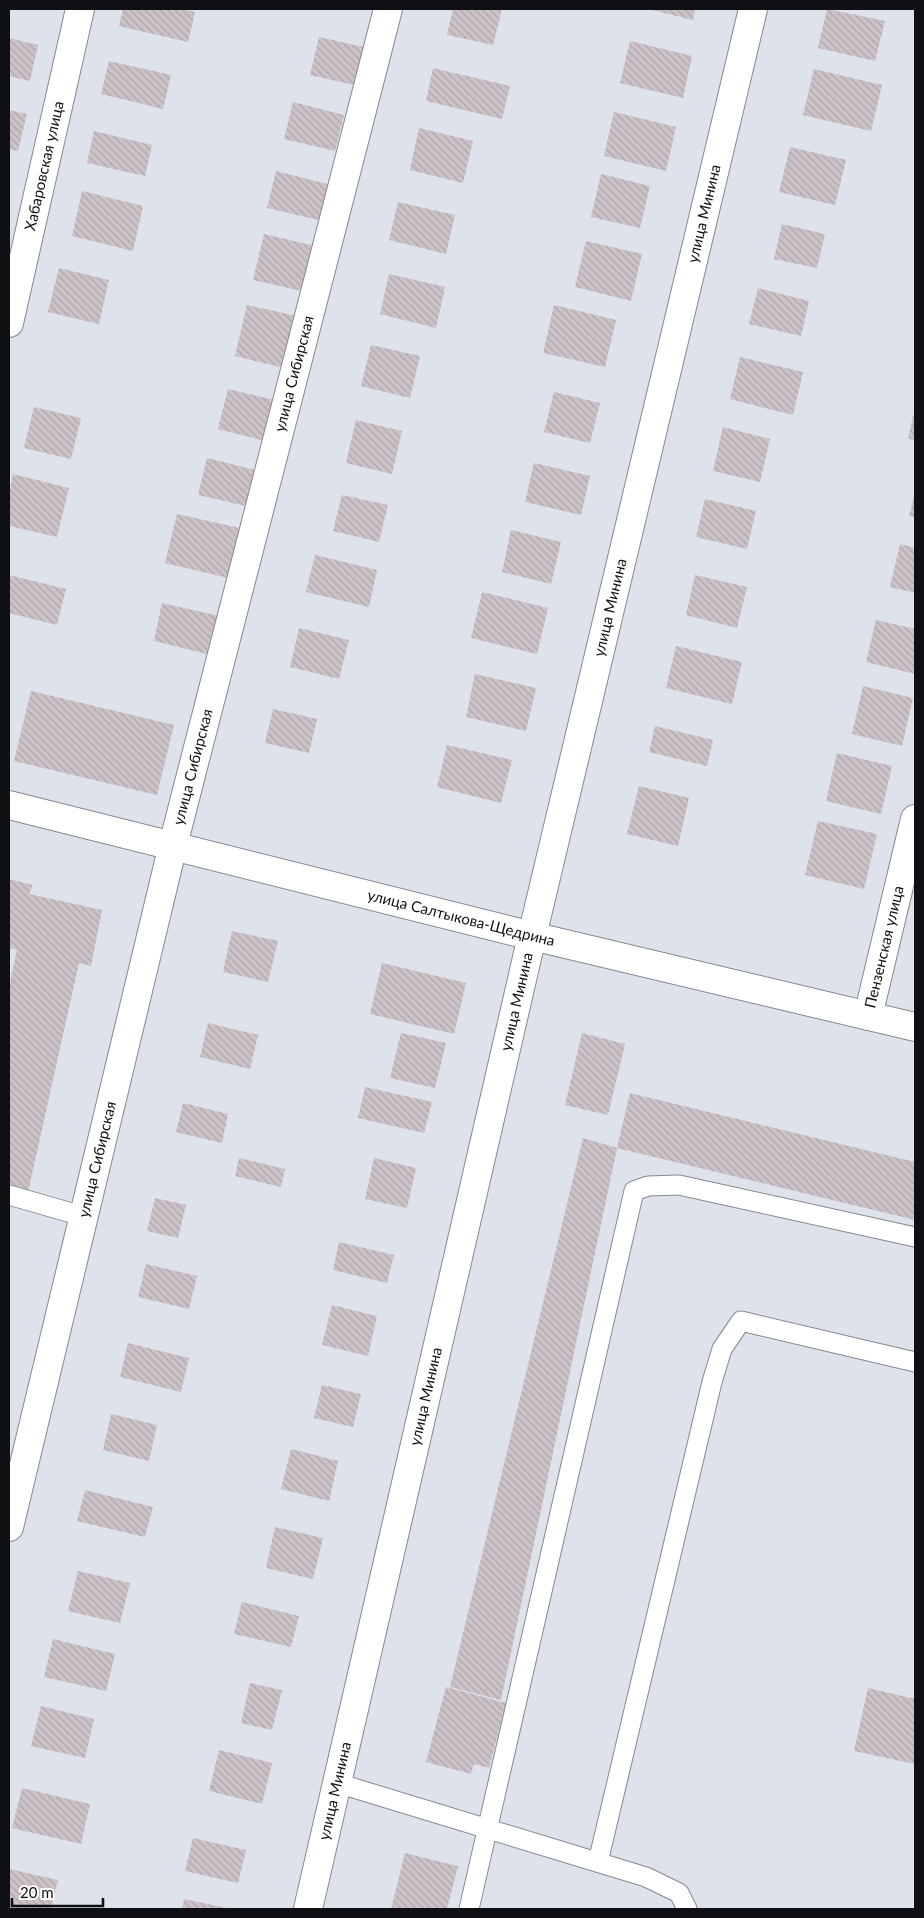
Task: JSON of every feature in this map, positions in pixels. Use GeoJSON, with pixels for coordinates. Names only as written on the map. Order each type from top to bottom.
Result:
{"type":"FeatureCollection","features":[{"type":"Feature","properties":{"kind":"street","name":"Хабаровская улица"},"geometry":{"type":"LineString","coordinates":[[9,323],[80,9]]}},
{"type":"Feature","properties":{"kind":"street","name":"улица Сибирская"},"geometry":{"type":"LineString","coordinates":[[9,1528],[82,1216],[173,845],[388,9]]}},
{"type":"Feature","properties":{"kind":"street","name":"улица Минина"},"geometry":{"type":"LineString","coordinates":[[308,1909],[532,936],[753,9]]}},
{"type":"Feature","properties":{"kind":"street","name":"улица Салтыкова-Щедрина"},"geometry":{"type":"LineString","coordinates":[[9,805],[532,936],[915,1027]]}},
{"type":"Feature","properties":{"kind":"street","name":"Пензенская улица"},"geometry":{"type":"LineString","coordinates":[[868,1016],[915,819]]}},
{"type":"Feature","properties":{"kind":"lane"},"geometry":{"type":"LineString","coordinates":[[469,1909],[634,1191],[648,1186],[679,1185],[915,1237]]}},
{"type":"Feature","properties":{"kind":"lane"},"geometry":{"type":"LineString","coordinates":[[9,1195],[82,1216]]}},
{"type":"Feature","properties":{"kind":"lane"},"geometry":{"type":"LineString","coordinates":[[598,1862],[712,1382],[722,1349],[741,1321],[915,1362]]}},
{"type":"Feature","properties":{"kind":"lane"},"geometry":{"type":"LineString","coordinates":[[337,1783],[646,1877],[678,1893],[687,1909]]}},
{"type":"Feature","properties":{"kind":"building"},"geometry":{"type":"Polygon","coordinates":[[[123,9],[182,9],[195,12],[188,42],[119,26],[123,9]]]}},
{"type":"Feature","properties":{"kind":"building"},"geometry":{"type":"Polygon","coordinates":[[[453,9],[502,9],[493,45],[447,35],[453,9]]]}},
{"type":"Feature","properties":{"kind":"building"},"geometry":{"type":"Polygon","coordinates":[[[648,9],[695,9],[693,20],[648,9]]]}},
{"type":"Feature","properties":{"kind":"building"},"geometry":{"type":"Polygon","coordinates":[[[827,9],[885,21],[875,61],[818,48],[827,9]]]}},
{"type":"Feature","properties":{"kind":"building"},"geometry":{"type":"Polygon","coordinates":[[[319,37],[368,48],[359,86],[310,75],[319,37]]]}},
{"type":"Feature","properties":{"kind":"building"},"geometry":{"type":"Polygon","coordinates":[[[9,38],[38,45],[30,81],[9,76],[9,38]]]}},
{"type":"Feature","properties":{"kind":"building"},"geometry":{"type":"Polygon","coordinates":[[[630,41],[692,56],[683,98],[620,83],[630,41]]]}},
{"type":"Feature","properties":{"kind":"building"},"geometry":{"type":"Polygon","coordinates":[[[109,61],[171,75],[163,109],[101,94],[109,61]]]}},
{"type":"Feature","properties":{"kind":"building"},"geometry":{"type":"Polygon","coordinates":[[[433,68],[510,86],[502,119],[426,101],[433,68]]]}},
{"type":"Feature","properties":{"kind":"building"},"geometry":{"type":"Polygon","coordinates":[[[814,69],[882,85],[871,131],[803,115],[814,69]]]}},
{"type":"Feature","properties":{"kind":"building"},"geometry":{"type":"Polygon","coordinates":[[[293,102],[344,115],[335,151],[284,139],[293,102]]]}},
{"type":"Feature","properties":{"kind":"building"},"geometry":{"type":"Polygon","coordinates":[[[9,110],[27,114],[18,151],[9,149],[9,110]]]}},
{"type":"Feature","properties":{"kind":"building"},"geometry":{"type":"Polygon","coordinates":[[[614,112],[676,127],[666,171],[604,156],[614,112]]]}},
{"type":"Feature","properties":{"kind":"building"},"geometry":{"type":"Polygon","coordinates":[[[419,128],[473,141],[463,183],[410,170],[419,128]]]}},
{"type":"Feature","properties":{"kind":"building"},"geometry":{"type":"Polygon","coordinates":[[[94,131],[152,145],[145,176],[87,163],[94,131]]]}},
{"type":"Feature","properties":{"kind":"building"},"geometry":{"type":"Polygon","coordinates":[[[790,147],[846,160],[835,205],[779,192],[790,147]]]}},
{"type":"Feature","properties":{"kind":"building"},"geometry":{"type":"Polygon","coordinates":[[[276,171],[335,186],[327,222],[267,208],[276,171]]]}},
{"type":"Feature","properties":{"kind":"building"},"geometry":{"type":"Polygon","coordinates":[[[601,174],[650,186],[640,228],[591,217],[601,174]]]}},
{"type":"Feature","properties":{"kind":"building"},"geometry":{"type":"Polygon","coordinates":[[[82,191],[143,206],[133,251],[72,236],[82,191]]]}},
{"type":"Feature","properties":{"kind":"building"},"geometry":{"type":"Polygon","coordinates":[[[398,202],[455,215],[446,254],[389,240],[398,202]]]}},
{"type":"Feature","properties":{"kind":"building"},"geometry":{"type":"Polygon","coordinates":[[[782,224],[825,234],[817,268],[774,259],[782,224]]]}},
{"type":"Feature","properties":{"kind":"building"},"geometry":{"type":"Polygon","coordinates":[[[264,234],[320,247],[310,293],[253,280],[264,234]]]}},
{"type":"Feature","properties":{"kind":"building"},"geometry":{"type":"Polygon","coordinates":[[[586,241],[642,254],[631,301],[575,287],[586,241]]]}},
{"type":"Feature","properties":{"kind":"building"},"geometry":{"type":"Polygon","coordinates":[[[59,268],[109,280],[99,324],[48,312],[59,268]]]}},
{"type":"Feature","properties":{"kind":"building"},"geometry":{"type":"Polygon","coordinates":[[[389,274],[445,287],[436,328],[380,314],[389,274]]]}},
{"type":"Feature","properties":{"kind":"building"},"geometry":{"type":"Polygon","coordinates":[[[758,288],[809,301],[801,336],[749,324],[758,288]]]}},
{"type":"Feature","properties":{"kind":"building"},"geometry":{"type":"Polygon","coordinates":[[[247,305],[296,316],[284,368],[235,356],[247,305]]]}},
{"type":"Feature","properties":{"kind":"building"},"geometry":{"type":"Polygon","coordinates":[[[554,305],[616,320],[605,367],[543,353],[554,305]]]}},
{"type":"Feature","properties":{"kind":"building"},"geometry":{"type":"Polygon","coordinates":[[[371,345],[420,356],[410,398],[361,386],[371,345]]]}},
{"type":"Feature","properties":{"kind":"building"},"geometry":{"type":"Polygon","coordinates":[[[740,357],[803,372],[793,415],[730,399],[740,357]]]}},
{"type":"Feature","properties":{"kind":"building"},"geometry":{"type":"Polygon","coordinates":[[[228,389],[279,401],[269,442],[218,429],[228,389]]]}},
{"type":"Feature","properties":{"kind":"building"},"geometry":{"type":"Polygon","coordinates":[[[554,392],[600,403],[590,443],[544,432],[554,392]]]}},
{"type":"Feature","properties":{"kind":"building"},"geometry":{"type":"Polygon","coordinates":[[[34,407],[81,418],[71,459],[24,448],[34,407]]]}},
{"type":"Feature","properties":{"kind":"building"},"geometry":{"type":"Polygon","coordinates":[[[915,412],[915,440],[908,439],[915,412]]]}},
{"type":"Feature","properties":{"kind":"building"},"geometry":{"type":"Polygon","coordinates":[[[356,420],[402,431],[392,474],[346,463],[356,420]]]}},
{"type":"Feature","properties":{"kind":"building"},"geometry":{"type":"Polygon","coordinates":[[[723,427],[770,439],[760,482],[713,471],[723,427]]]}},
{"type":"Feature","properties":{"kind":"building"},"geometry":{"type":"Polygon","coordinates":[[[207,458],[259,471],[250,507],[198,495],[207,458]]]}},
{"type":"Feature","properties":{"kind":"building"},"geometry":{"type":"Polygon","coordinates":[[[534,463],[590,476],[581,515],[525,502],[534,463]]]}},
{"type":"Feature","properties":{"kind":"building"},"geometry":{"type":"Polygon","coordinates":[[[13,474],[69,488],[57,537],[9,526],[9,494],[13,474]]]}},
{"type":"Feature","properties":{"kind":"building"},"geometry":{"type":"Polygon","coordinates":[[[915,492],[915,517],[909,516],[915,492]]]}},
{"type":"Feature","properties":{"kind":"building"},"geometry":{"type":"Polygon","coordinates":[[[342,495],[388,505],[379,542],[333,531],[342,495]]]}},
{"type":"Feature","properties":{"kind":"building"},"geometry":{"type":"Polygon","coordinates":[[[705,499],[756,511],[747,549],[696,537],[705,499]]]}},
{"type":"Feature","properties":{"kind":"building"},"geometry":{"type":"Polygon","coordinates":[[[177,514],[244,529],[232,579],[165,563],[177,514]]]}},
{"type":"Feature","properties":{"kind":"building"},"geometry":{"type":"Polygon","coordinates":[[[511,530],[561,542],[551,584],[502,572],[511,530]]]}},
{"type":"Feature","properties":{"kind":"building"},"geometry":{"type":"Polygon","coordinates":[[[900,544],[915,548],[915,593],[890,587],[900,544]]]}},
{"type":"Feature","properties":{"kind":"building"},"geometry":{"type":"Polygon","coordinates":[[[315,555],[377,570],[369,607],[306,592],[315,555]]]}},
{"type":"Feature","properties":{"kind":"building"},"geometry":{"type":"Polygon","coordinates":[[[9,575],[66,589],[57,625],[9,613],[9,575]]]}},
{"type":"Feature","properties":{"kind":"building"},"geometry":{"type":"Polygon","coordinates":[[[695,575],[747,587],[737,628],[686,615],[695,575]]]}},
{"type":"Feature","properties":{"kind":"building"},"geometry":{"type":"Polygon","coordinates":[[[482,592],[548,608],[537,654],[471,638],[482,592]]]}},
{"type":"Feature","properties":{"kind":"building"},"geometry":{"type":"Polygon","coordinates":[[[162,603],[228,618],[219,657],[154,641],[162,603]]]}},
{"type":"Feature","properties":{"kind":"building"},"geometry":{"type":"Polygon","coordinates":[[[876,620],[915,629],[915,674],[866,662],[876,620]]]}},
{"type":"Feature","properties":{"kind":"building"},"geometry":{"type":"Polygon","coordinates":[[[299,628],[349,640],[339,679],[290,667],[299,628]]]}},
{"type":"Feature","properties":{"kind":"building"},"geometry":{"type":"Polygon","coordinates":[[[676,646],[742,662],[732,704],[666,688],[676,646]]]}},
{"type":"Feature","properties":{"kind":"building"},"geometry":{"type":"Polygon","coordinates":[[[475,674],[536,688],[526,731],[466,717],[475,674]]]}},
{"type":"Feature","properties":{"kind":"building"},"geometry":{"type":"Polygon","coordinates":[[[863,686],[913,698],[902,746],[852,734],[863,686]]]}},
{"type":"Feature","properties":{"kind":"building"},"geometry":{"type":"Polygon","coordinates":[[[31,691],[174,725],[157,795],[14,761],[31,691]]]}},
{"type":"Feature","properties":{"kind":"building"},"geometry":{"type":"Polygon","coordinates":[[[273,709],[317,719],[309,753],[265,743],[273,709]]]}},
{"type":"Feature","properties":{"kind":"building"},"geometry":{"type":"Polygon","coordinates":[[[655,726],[713,740],[707,766],[649,752],[655,726]]]}},
{"type":"Feature","properties":{"kind":"building"},"geometry":{"type":"Polygon","coordinates":[[[447,745],[512,760],[501,803],[437,787],[447,745]]]}},
{"type":"Feature","properties":{"kind":"building"},"geometry":{"type":"Polygon","coordinates":[[[837,753],[892,766],[881,814],[826,801],[837,753]]]}},
{"type":"Feature","properties":{"kind":"building"},"geometry":{"type":"Polygon","coordinates":[[[639,786],[689,798],[678,846],[627,834],[639,786]]]}},
{"type":"Feature","properties":{"kind":"building"},"geometry":{"type":"Polygon","coordinates":[[[818,821],[877,834],[864,889],[805,875],[818,821]]]}},
{"type":"Feature","properties":{"kind":"building"},"geometry":{"type":"Polygon","coordinates":[[[9,879],[33,885],[29,894],[102,910],[91,966],[79,963],[27,1197],[9,1192],[9,987],[17,950],[9,948],[9,879]]]}},
{"type":"Feature","properties":{"kind":"building"},"geometry":{"type":"Polygon","coordinates":[[[232,931],[278,941],[268,982],[223,972],[232,931]]]}},
{"type":"Feature","properties":{"kind":"building"},"geometry":{"type":"Polygon","coordinates":[[[382,963],[466,983],[454,1034],[370,1014],[382,963]]]}},
{"type":"Feature","properties":{"kind":"building"},"geometry":{"type":"Polygon","coordinates":[[[208,1023],[258,1035],[250,1069],[200,1057],[208,1023]]]}},
{"type":"Feature","properties":{"kind":"building"},"geometry":{"type":"Polygon","coordinates":[[[401,1033],[446,1043],[435,1088],[390,1078],[401,1033]]]}},
{"type":"Feature","properties":{"kind":"building"},"geometry":{"type":"Polygon","coordinates":[[[582,1033],[625,1044],[608,1115],[565,1105],[582,1033]]]}},
{"type":"Feature","properties":{"kind":"building"},"geometry":{"type":"Polygon","coordinates":[[[365,1087],[432,1102],[424,1133],[358,1118],[365,1087]]]}},
{"type":"Feature","properties":{"kind":"building"},"geometry":{"type":"Polygon","coordinates":[[[630,1093],[915,1162],[915,1220],[617,1148],[630,1093]]]}},
{"type":"Feature","properties":{"kind":"building"},"geometry":{"type":"Polygon","coordinates":[[[183,1103],[228,1114],[222,1143],[176,1132],[183,1103]]]}},
{"type":"Feature","properties":{"kind":"building"},"geometry":{"type":"Polygon","coordinates":[[[583,1138],[617,1148],[501,1700],[450,1687],[583,1138]]]}},
{"type":"Feature","properties":{"kind":"building"},"geometry":{"type":"Polygon","coordinates":[[[239,1158],[285,1169],[281,1187],[235,1176],[239,1158]]]}},
{"type":"Feature","properties":{"kind":"building"},"geometry":{"type":"Polygon","coordinates":[[[374,1158],[416,1168],[407,1208],[365,1199],[374,1158]]]}},
{"type":"Feature","properties":{"kind":"building"},"geometry":{"type":"Polygon","coordinates":[[[155,1198],[186,1205],[178,1238],[147,1231],[155,1198]]]}},
{"type":"Feature","properties":{"kind":"building"},"geometry":{"type":"Polygon","coordinates":[[[339,1242],[394,1255],[387,1283],[333,1270],[339,1242]]]}},
{"type":"Feature","properties":{"kind":"building"},"geometry":{"type":"Polygon","coordinates":[[[146,1264],[197,1276],[189,1309],[138,1297],[146,1264]]]}},
{"type":"Feature","properties":{"kind":"building"},"geometry":{"type":"Polygon","coordinates":[[[332,1305],[377,1316],[368,1356],[322,1345],[332,1305]]]}},
{"type":"Feature","properties":{"kind":"building"},"geometry":{"type":"Polygon","coordinates":[[[128,1343],[189,1358],[181,1392],[120,1377],[128,1343]]]}},
{"type":"Feature","properties":{"kind":"building"},"geometry":{"type":"Polygon","coordinates":[[[322,1385],[361,1394],[353,1427],[314,1418],[322,1385]]]}},
{"type":"Feature","properties":{"kind":"building"},"geometry":{"type":"Polygon","coordinates":[[[111,1414],[157,1425],[149,1461],[103,1450],[111,1414]]]}},
{"type":"Feature","properties":{"kind":"building"},"geometry":{"type":"Polygon","coordinates":[[[291,1449],[338,1461],[329,1501],[281,1489],[291,1449]]]}},
{"type":"Feature","properties":{"kind":"building"},"geometry":{"type":"Polygon","coordinates":[[[85,1490],[153,1507],[145,1537],[77,1521],[85,1490]]]}},
{"type":"Feature","properties":{"kind":"building"},"geometry":{"type":"Polygon","coordinates":[[[275,1527],[323,1538],[313,1579],[266,1568],[275,1527]]]}},
{"type":"Feature","properties":{"kind":"building"},"geometry":{"type":"Polygon","coordinates":[[[78,1571],[130,1583],[120,1623],[68,1611],[78,1571]]]}},
{"type":"Feature","properties":{"kind":"building"},"geometry":{"type":"Polygon","coordinates":[[[242,1602],[299,1616],[291,1647],[234,1634],[242,1602]]]}},
{"type":"Feature","properties":{"kind":"building"},"geometry":{"type":"Polygon","coordinates":[[[53,1639],[115,1654],[106,1691],[44,1677],[53,1639]]]}},
{"type":"Feature","properties":{"kind":"building"},"geometry":{"type":"Polygon","coordinates":[[[250,1683],[282,1690],[272,1730],[241,1723],[250,1683]]]}},
{"type":"Feature","properties":{"kind":"building"},"geometry":{"type":"Polygon","coordinates":[[[446,1687],[506,1703],[489,1768],[474,1764],[471,1774],[426,1762],[446,1687]]]}},
{"type":"Feature","properties":{"kind":"building"},"geometry":{"type":"Polygon","coordinates":[[[868,1688],[915,1699],[915,1764],[854,1751],[868,1688]]]}},
{"type":"Feature","properties":{"kind":"building"},"geometry":{"type":"Polygon","coordinates":[[[41,1706],[94,1719],[85,1758],[31,1746],[41,1706]]]}},
{"type":"Feature","properties":{"kind":"building"},"geometry":{"type":"Polygon","coordinates":[[[219,1750],[272,1763],[262,1804],[209,1791],[219,1750]]]}},
{"type":"Feature","properties":{"kind":"building"},"geometry":{"type":"Polygon","coordinates":[[[22,1788],[90,1804],[81,1844],[12,1828],[22,1788]]]}},
{"type":"Feature","properties":{"kind":"building"},"geometry":{"type":"Polygon","coordinates":[[[193,1838],[246,1850],[238,1883],[185,1871],[193,1838]]]}},
{"type":"Feature","properties":{"kind":"building"},"geometry":{"type":"Polygon","coordinates":[[[405,1853],[458,1866],[447,1909],[391,1909],[405,1853]]]}},
{"type":"Feature","properties":{"kind":"building"},"geometry":{"type":"Polygon","coordinates":[[[9,1869],[58,1880],[51,1909],[9,1908],[9,1869]]]}},
{"type":"Feature","properties":{"kind":"building"},"geometry":{"type":"Polygon","coordinates":[[[184,1899],[227,1908],[182,1909],[184,1899]]]}}]}
